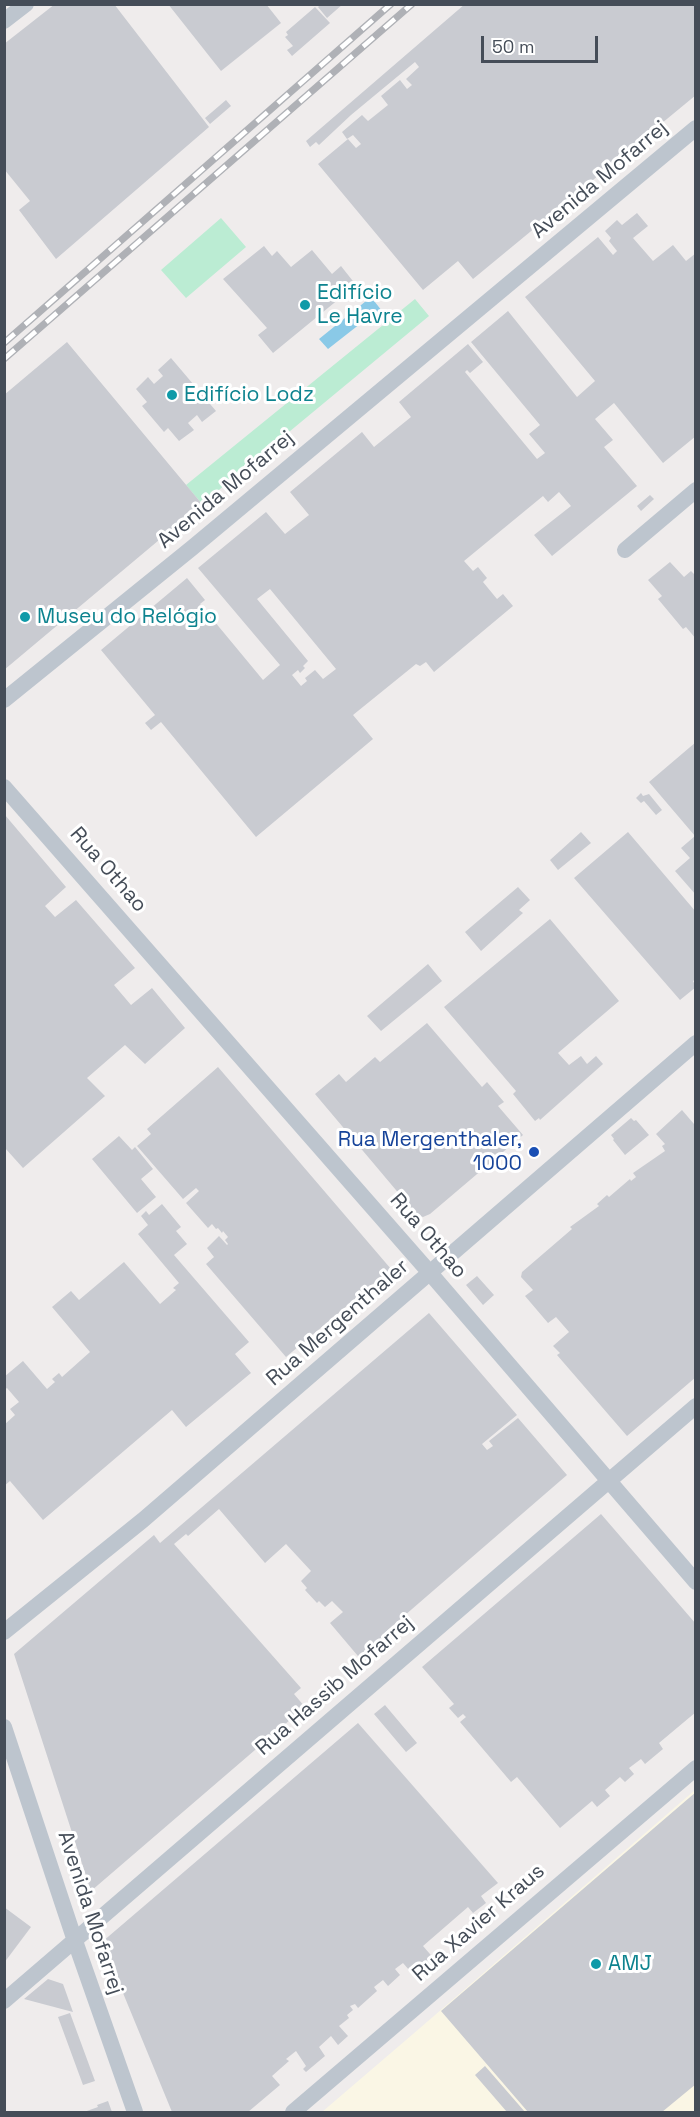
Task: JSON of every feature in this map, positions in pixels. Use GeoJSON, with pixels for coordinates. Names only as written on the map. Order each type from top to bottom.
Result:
{"type":"FeatureCollection","features":[{"type":"Feature","properties":{"kind":"street"},"geometry":{"type":"LineString","coordinates":[[6,17],[26,4]]}},
{"type":"Feature","properties":{"kind":"street","name":"Avenida Mofarrej"},"geometry":{"type":"LineString","coordinates":[[4,700],[192,548],[696,128]]}},
{"type":"Feature","properties":{"kind":"street"},"geometry":{"type":"LineString","coordinates":[[625,550],[696,490]]}},
{"type":"Feature","properties":{"kind":"street","name":"Rua Othao"},"geometry":{"type":"LineString","coordinates":[[4,787],[430,1273],[696,1582]]}},
{"type":"Feature","properties":{"kind":"street","name":"Rua Mergenthaler"},"geometry":{"type":"LineString","coordinates":[[4,1632],[143,1520],[696,1043]]}},
{"type":"Feature","properties":{"kind":"street","name":"Rua Hassib Mofarrej"},"geometry":{"type":"LineString","coordinates":[[4,2001],[696,1406]]}},
{"type":"Feature","properties":{"kind":"street","name":"Avenida Mofarrej"},"geometry":{"type":"LineString","coordinates":[[4,1727],[135,2112]]}},
{"type":"Feature","properties":{"kind":"street","name":"Rua Xavier Kraus"},"geometry":{"type":"LineString","coordinates":[[293,2112],[696,1768]]}},
{"type":"Feature","properties":{"kind":"shaded area","name":"AMJ"},"geometry":{"type":"Polygon","coordinates":[[[695,1790],[695,2112],[322,2112],[420,2028],[695,1790]]]}},
{"type":"Feature","properties":{"kind":"green space"},"geometry":{"type":"Polygon","coordinates":[[[221,218],[246,247],[186,298],[161,270],[221,218]]]}},
{"type":"Feature","properties":{"kind":"green space"},"geometry":{"type":"Polygon","coordinates":[[[415,299],[429,316],[202,504],[186,485],[415,299]]]}},
{"type":"Feature","properties":{"kind":"water"},"geometry":{"type":"Polygon","coordinates":[[[371,297],[382,311],[368,322],[365,320],[328,349],[319,339],[371,297]]]}},
{"type":"Feature","properties":{"kind":"building"},"geometry":{"type":"Polygon","coordinates":[[[55,4],[114,4],[209,127],[56,259],[19,210],[30,201],[4,169],[4,44],[55,4]]]}},
{"type":"Feature","properties":{"kind":"building"},"geometry":{"type":"Polygon","coordinates":[[[168,4],[266,4],[281,23],[221,71],[168,4]]]}},
{"type":"Feature","properties":{"kind":"building"},"geometry":{"type":"Polygon","coordinates":[[[321,4],[343,4],[327,18],[318,7],[321,4]]]}},
{"type":"Feature","properties":{"kind":"building"},"geometry":{"type":"Polygon","coordinates":[[[465,4],[696,4],[696,95],[473,279],[458,261],[423,290],[318,164],[348,139],[356,148],[361,144],[353,135],[347,139],[342,132],[362,115],[368,121],[388,105],[381,96],[400,80],[407,89],[412,85],[406,79],[419,67],[415,62],[319,145],[316,142],[310,147],[306,141],[465,4]]]}},
{"type":"Feature","properties":{"kind":"building"},"geometry":{"type":"Polygon","coordinates":[[[315,7],[330,23],[292,56],[287,50],[293,46],[285,37],[288,35],[286,32],[315,7]]]}},
{"type":"Feature","properties":{"kind":"building"},"geometry":{"type":"Polygon","coordinates":[[[226,100],[231,106],[210,124],[205,118],[226,100]]]}},
{"type":"Feature","properties":{"kind":"building"},"geometry":{"type":"Polygon","coordinates":[[[637,213],[648,226],[633,238],[653,261],[673,245],[686,261],[696,253],[696,436],[663,463],[614,403],[595,419],[613,440],[604,447],[637,486],[552,556],[534,535],[571,506],[559,492],[548,502],[543,496],[464,561],[473,571],[478,567],[487,578],[483,582],[497,599],[503,594],[513,606],[434,672],[426,662],[420,666],[416,664],[353,715],[373,739],[256,837],[161,722],[151,730],[145,723],[155,715],[101,650],[187,578],[205,600],[200,604],[263,680],[280,665],[198,568],[266,512],[285,534],[309,515],[290,492],[362,432],[374,447],[411,417],[399,402],[468,344],[483,362],[470,373],[467,370],[465,372],[537,459],[545,453],[529,434],[540,425],[471,342],[508,311],[577,397],[595,381],[525,297],[598,237],[613,255],[617,251],[605,231],[617,220],[622,225],[637,213]],[[270,589],[257,599],[308,661],[300,673],[298,670],[292,675],[301,686],[307,681],[305,678],[315,670],[323,679],[336,669],[270,589]]]}},
{"type":"Feature","properties":{"kind":"building"},"geometry":{"type":"Polygon","coordinates":[[[264,246],[272,256],[277,251],[291,267],[312,250],[332,274],[341,266],[356,285],[273,353],[258,335],[267,328],[223,279],[264,246]]]}},
{"type":"Feature","properties":{"kind":"building"},"geometry":{"type":"Polygon","coordinates":[[[67,342],[202,504],[4,670],[4,395],[67,342]]]}},
{"type":"Feature","properties":{"kind":"building","name":"Edifício Lodz"},"geometry":{"type":"Polygon","coordinates":[[[171,358],[216,411],[202,422],[197,415],[188,423],[194,430],[179,441],[168,428],[164,432],[142,406],[147,402],[136,389],[148,377],[154,384],[163,376],[158,370],[171,358]]]}},
{"type":"Feature","properties":{"kind":"building"},"geometry":{"type":"Polygon","coordinates":[[[650,495],[654,499],[641,511],[637,506],[650,495]]]}},
{"type":"Feature","properties":{"kind":"building"},"geometry":{"type":"Polygon","coordinates":[[[670,562],[684,577],[691,571],[696,576],[696,639],[686,627],[683,629],[658,599],[662,596],[648,580],[670,562]]]}},
{"type":"Feature","properties":{"kind":"building"},"geometry":{"type":"Polygon","coordinates":[[[696,742],[696,895],[675,871],[690,858],[681,848],[695,836],[649,782],[696,742]]]}},
{"type":"Feature","properties":{"kind":"building"},"geometry":{"type":"Polygon","coordinates":[[[641,793],[643,796],[649,794],[662,810],[656,815],[644,801],[641,803],[636,798],[641,793]]]}},
{"type":"Feature","properties":{"kind":"building"},"geometry":{"type":"Polygon","coordinates":[[[5,815],[66,887],[45,906],[55,917],[76,900],[135,968],[114,985],[131,1005],[152,988],[185,1028],[145,1064],[125,1045],[87,1078],[105,1096],[23,1168],[5,1148],[5,815]]]}},
{"type":"Feature","properties":{"kind":"building"},"geometry":{"type":"Polygon","coordinates":[[[581,832],[591,843],[558,870],[550,860],[581,832]]]}},
{"type":"Feature","properties":{"kind":"building"},"geometry":{"type":"Polygon","coordinates":[[[628,832],[696,912],[696,979],[693,981],[696,987],[680,1000],[574,878],[628,832]]]}},
{"type":"Feature","properties":{"kind":"building"},"geometry":{"type":"Polygon","coordinates":[[[518,887],[530,900],[519,910],[523,913],[481,951],[465,932],[518,887]]]}},
{"type":"Feature","properties":{"kind":"building"},"geometry":{"type":"Polygon","coordinates":[[[550,919],[619,1001],[558,1053],[569,1065],[581,1056],[587,1064],[596,1056],[603,1064],[540,1120],[539,1118],[535,1121],[513,1094],[516,1091],[444,1007],[550,919]]]}},
{"type":"Feature","properties":{"kind":"building"},"geometry":{"type":"Polygon","coordinates":[[[428,964],[442,981],[381,1031],[367,1016],[428,964]]]}},
{"type":"Feature","properties":{"kind":"building"},"geometry":{"type":"Polygon","coordinates":[[[427,1023],[482,1087],[487,1082],[504,1102],[498,1106],[523,1135],[430,1214],[423,1217],[417,1215],[315,1094],[339,1074],[346,1082],[375,1057],[380,1062],[427,1023]]]}},
{"type":"Feature","properties":{"kind":"building"},"geometry":{"type":"Polygon","coordinates":[[[218,1067],[391,1269],[286,1357],[206,1264],[214,1257],[207,1248],[219,1236],[227,1245],[225,1240],[228,1237],[212,1224],[208,1228],[186,1203],[199,1191],[196,1188],[183,1199],[137,1146],[151,1134],[147,1129],[218,1067]]]}},
{"type":"Feature","properties":{"kind":"building"},"geometry":{"type":"Polygon","coordinates":[[[682,1110],[694,1124],[696,1123],[696,1377],[627,1436],[557,1355],[560,1353],[553,1346],[569,1332],[556,1317],[548,1323],[525,1296],[533,1290],[521,1277],[522,1272],[572,1229],[570,1227],[599,1206],[597,1204],[607,1195],[609,1197],[630,1179],[631,1181],[636,1177],[633,1173],[665,1151],[662,1146],[665,1144],[656,1134],[682,1110]]]}},
{"type":"Feature","properties":{"kind":"building"},"geometry":{"type":"Polygon","coordinates":[[[631,1118],[636,1120],[649,1135],[625,1155],[611,1135],[631,1118]]]}},
{"type":"Feature","properties":{"kind":"building"},"geometry":{"type":"Polygon","coordinates":[[[119,1136],[132,1150],[135,1147],[153,1169],[141,1179],[156,1197],[137,1213],[92,1159],[119,1136]]]}},
{"type":"Feature","properties":{"kind":"building"},"geometry":{"type":"Polygon","coordinates":[[[162,1204],[181,1227],[176,1231],[187,1244],[174,1255],[249,1342],[235,1354],[251,1373],[186,1427],[172,1410],[43,1520],[10,1481],[4,1486],[4,1425],[15,1415],[10,1409],[19,1402],[7,1388],[4,1390],[4,1377],[23,1361],[47,1389],[55,1382],[52,1379],[59,1373],[62,1377],[90,1352],[52,1307],[71,1291],[79,1300],[124,1262],[160,1304],[176,1290],[173,1288],[179,1283],[138,1234],[148,1225],[141,1216],[146,1211],[149,1215],[162,1204]]]}},
{"type":"Feature","properties":{"kind":"building"},"geometry":{"type":"Polygon","coordinates":[[[477,1276],[494,1295],[483,1305],[466,1285],[477,1276]]]}},
{"type":"Feature","properties":{"kind":"building"},"geometry":{"type":"Polygon","coordinates":[[[429,1313],[517,1415],[482,1444],[487,1450],[493,1446],[489,1441],[518,1418],[567,1475],[382,1635],[387,1641],[363,1662],[330,1623],[343,1612],[332,1601],[325,1607],[319,1601],[317,1603],[305,1590],[307,1588],[301,1581],[311,1571],[286,1544],[265,1563],[219,1509],[188,1536],[186,1534],[174,1544],[301,1688],[294,1694],[305,1707],[91,1891],[14,1654],[154,1535],[160,1543],[429,1313]]]}},
{"type":"Feature","properties":{"kind":"building"},"geometry":{"type":"Polygon","coordinates":[[[601,1514],[696,1624],[696,1712],[659,1743],[663,1749],[645,1764],[641,1759],[629,1768],[634,1774],[625,1782],[620,1777],[605,1790],[610,1796],[597,1807],[592,1801],[560,1828],[517,1777],[511,1782],[460,1722],[466,1717],[463,1714],[458,1718],[449,1708],[454,1704],[422,1667],[601,1514]]]}},
{"type":"Feature","properties":{"kind":"building"},"geometry":{"type":"Polygon","coordinates":[[[385,1705],[417,1743],[406,1752],[374,1714],[385,1705]]]}},
{"type":"Feature","properties":{"kind":"building"},"geometry":{"type":"Polygon","coordinates":[[[358,1723],[498,1883],[481,1896],[486,1903],[473,1913],[468,1907],[423,1946],[436,1961],[416,1978],[403,1963],[395,1969],[400,1975],[388,1986],[383,1980],[374,1987],[377,1991],[358,2008],[355,2004],[350,2006],[353,2010],[347,2015],[349,2018],[339,2026],[348,2036],[338,2045],[331,2036],[319,2047],[325,2056],[306,2072],[303,2069],[306,2066],[296,2051],[286,2059],[289,2061],[272,2076],[280,2085],[248,2112],[172,2112],[102,1942],[358,1723]]]}},
{"type":"Feature","properties":{"kind":"building","name":"AMJ"},"geometry":{"type":"Polygon","coordinates":[[[696,1792],[696,2084],[662,2112],[528,2112],[441,2011],[696,1792]]]}},
{"type":"Feature","properties":{"kind":"building"},"geometry":{"type":"Polygon","coordinates":[[[4,1907],[31,1927],[4,1963],[4,1907]]]}},
{"type":"Feature","properties":{"kind":"building"},"geometry":{"type":"Polygon","coordinates":[[[48,1979],[63,1984],[73,2012],[24,1999],[48,1979]]]}},
{"type":"Feature","properties":{"kind":"building"},"geometry":{"type":"Polygon","coordinates":[[[70,2013],[95,2081],[83,2085],[58,2017],[70,2013]]]}},
{"type":"Feature","properties":{"kind":"building"},"geometry":{"type":"Polygon","coordinates":[[[485,2066],[525,2112],[507,2112],[475,2075],[485,2066]]]}},
{"type":"Feature","properties":{"kind":"building"},"geometry":{"type":"Polygon","coordinates":[[[108,2101],[112,2112],[84,2112],[98,2107],[97,2105],[108,2101]]]}},
{"type":"Feature","properties":{"kind":"railway"},"geometry":{"type":"LineString","coordinates":[[4,343],[391,4]]}},
{"type":"Feature","properties":{"kind":"railway"},"geometry":{"type":"LineString","coordinates":[[4,359],[412,4]]}},
{"type":"Feature","properties":{"kind":"place","name":"Edifício Le Havre"},"geometry":{"type":"Point","coordinates":[305,305]}},
{"type":"Feature","properties":{"kind":"place","name":"Edifício Lodz"},"geometry":{"type":"Point","coordinates":[172,395]}},
{"type":"Feature","properties":{"kind":"place","name":"Museu do Relógio"},"geometry":{"type":"Point","coordinates":[25,617]}},
{"type":"Feature","properties":{"kind":"place","name":"Rua Mergenthaler, 1000"},"geometry":{"type":"Point","coordinates":[534,1152]}},
{"type":"Feature","properties":{"kind":"place","name":"AMJ"},"geometry":{"type":"Point","coordinates":[596,1964]}}]}
